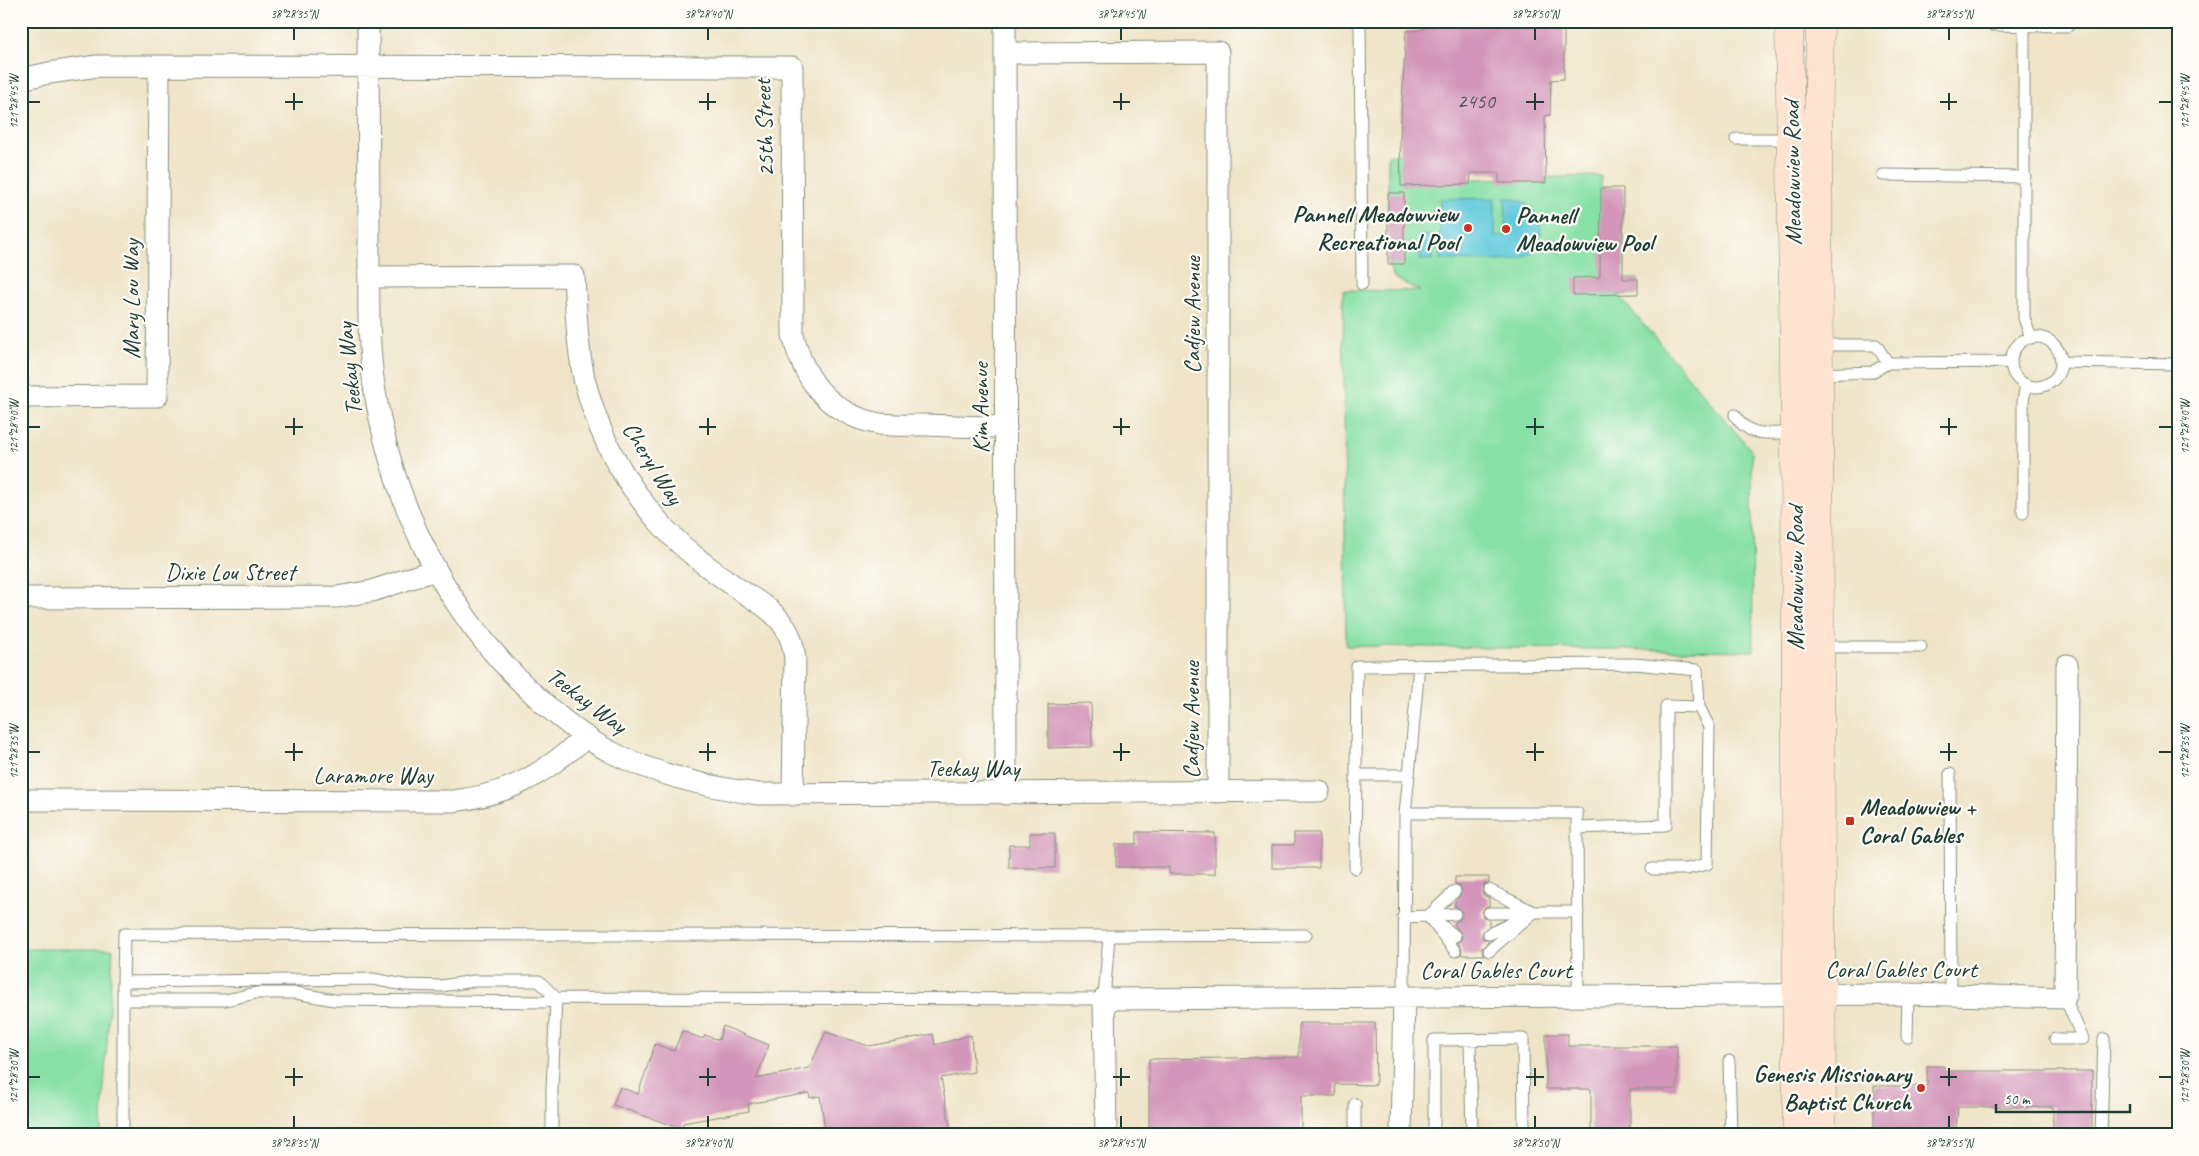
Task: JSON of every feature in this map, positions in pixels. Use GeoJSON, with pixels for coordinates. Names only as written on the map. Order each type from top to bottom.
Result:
{"type":"FeatureCollection","features":[{"type":"Feature","properties":{"kind":"main road","name":"Meadowview Road"},"geometry":{"type":"LineString","coordinates":[[1789,21],[1795,432],[1809,996],[1822,1135]]}},
{"type":"Feature","properties":{"kind":"main road","name":"Meadowview Road"},"geometry":{"type":"LineString","coordinates":[[1797,1135],[1809,996],[1820,647],[1818,143],[1820,21]]}},
{"type":"Feature","properties":{"kind":"street","name":"Teekay Way"},"geometry":{"type":"LineString","coordinates":[[368,21],[370,340],[380,417],[391,462],[416,535],[461,612],[492,651],[541,700],[587,737],[612,752],[643,767],[683,780],[723,789],[793,795],[1319,791]]}},
{"type":"Feature","properties":{"kind":"street","name":"Kim Avenue"},"geometry":{"type":"LineString","coordinates":[[1005,21],[1006,794]]}},
{"type":"Feature","properties":{"kind":"street","name":"Cadjew Avenue"},"geometry":{"type":"LineString","coordinates":[[1005,53],[1218,52],[1218,792]]}},
{"type":"Feature","properties":{"kind":"street","name":"25th Street"},"geometry":{"type":"LineString","coordinates":[[21,80],[49,72],[97,66],[792,67],[793,335],[798,356],[809,378],[821,394],[856,418],[881,424],[1006,427]]}},
{"type":"Feature","properties":{"kind":"street","name":"Mary Lou Way"},"geometry":{"type":"LineString","coordinates":[[21,397],[157,396],[159,66]]}},
{"type":"Feature","properties":{"kind":"street","name":"Cheryl Way"},"geometry":{"type":"LineString","coordinates":[[369,277],[574,276],[578,338],[584,378],[602,432],[634,492],[671,535],[705,565],[775,614],[785,627],[792,641],[795,658],[793,795]]}},
{"type":"Feature","properties":{"kind":"street","name":"Dixie Lou Street"},"geometry":{"type":"LineString","coordinates":[[21,598],[337,597],[372,591],[435,570]]}},
{"type":"Feature","properties":{"kind":"street"},"geometry":{"type":"LineString","coordinates":[[2065,998],[2067,665]]}},
{"type":"Feature","properties":{"kind":"street","name":"Laramore Way"},"geometry":{"type":"LineString","coordinates":[[21,800],[453,801],[482,798],[526,782],[587,737]]}},
{"type":"Feature","properties":{"kind":"street","name":"Coral Gables Court"},"geometry":{"type":"LineString","coordinates":[[1104,998],[1951,994],[2065,998]]}},
{"type":"Feature","properties":{"kind":"street","name":"Coral Gables Court"},"geometry":{"type":"LineString","coordinates":[[1401,1135],[1404,996]]}},
{"type":"Feature","properties":{"kind":"street"},"geometry":{"type":"LineString","coordinates":[[1104,998],[1106,1135]]}},
{"type":"Feature","properties":{"kind":"lane"},"geometry":{"type":"LineString","coordinates":[[1360,21],[1362,284]]}},
{"type":"Feature","properties":{"kind":"lane"},"geometry":{"type":"LineString","coordinates":[[1993,25],[2068,26],[2071,21]]}},
{"type":"Feature","properties":{"kind":"lane"},"geometry":{"type":"LineString","coordinates":[[2024,25],[2024,318],[2031,338]]}},
{"type":"Feature","properties":{"kind":"lane"},"geometry":{"type":"LineString","coordinates":[[1736,139],[1792,139]]}},
{"type":"Feature","properties":{"kind":"lane"},"geometry":{"type":"LineString","coordinates":[[1883,175],[2025,177]]}},
{"type":"Feature","properties":{"kind":"lane"},"geometry":{"type":"LineString","coordinates":[[2031,338],[2046,338],[2054,344],[2059,352],[2061,362],[2059,372],[2054,380],[2046,385],[2036,387],[2026,385],[2018,380],[2013,372],[2011,362],[2013,352],[2018,344],[2031,338]]}},
{"type":"Feature","properties":{"kind":"lane"},"geometry":{"type":"LineString","coordinates":[[1818,345],[1876,346],[1888,362]]}},
{"type":"Feature","properties":{"kind":"lane"},"geometry":{"type":"LineString","coordinates":[[1818,374],[1872,372],[1888,362],[2011,362]]}},
{"type":"Feature","properties":{"kind":"lane"},"geometry":{"type":"LineString","coordinates":[[2061,362],[2178,364]]}},
{"type":"Feature","properties":{"kind":"lane"},"geometry":{"type":"LineString","coordinates":[[2023,513],[2023,401],[2026,385]]}},
{"type":"Feature","properties":{"kind":"lane"},"geometry":{"type":"LineString","coordinates":[[1734,415],[1740,425],[1753,432],[1795,432]]}},
{"type":"Feature","properties":{"kind":"lane"},"geometry":{"type":"LineString","coordinates":[[1820,647],[1921,647]]}},
{"type":"Feature","properties":{"kind":"lane"},"geometry":{"type":"LineString","coordinates":[[1355,868],[1357,666],[1635,664],[1697,670],[1699,707],[1709,727],[1707,864],[1687,869],[1652,869]]}},
{"type":"Feature","properties":{"kind":"lane"},"geometry":{"type":"LineString","coordinates":[[1404,996],[1405,813],[1419,665]]}},
{"type":"Feature","properties":{"kind":"lane"},"geometry":{"type":"LineString","coordinates":[[1577,828],[1666,825],[1666,706],[1699,707]]}},
{"type":"Feature","properties":{"kind":"lane"},"geometry":{"type":"LineString","coordinates":[[1357,774],[1409,776]]}},
{"type":"Feature","properties":{"kind":"lane"},"geometry":{"type":"LineString","coordinates":[[1950,774],[1951,994]]}},
{"type":"Feature","properties":{"kind":"lane"},"geometry":{"type":"LineString","coordinates":[[1405,813],[1577,813],[1578,996]]}},
{"type":"Feature","properties":{"kind":"lane"},"geometry":{"type":"LineString","coordinates":[[1489,890],[1534,912]]}},
{"type":"Feature","properties":{"kind":"lane"},"geometry":{"type":"LineString","coordinates":[[1428,916],[1455,891]]}},
{"type":"Feature","properties":{"kind":"lane"},"geometry":{"type":"LineString","coordinates":[[1489,934],[1534,912]]}},
{"type":"Feature","properties":{"kind":"lane"},"geometry":{"type":"LineString","coordinates":[[1489,951],[1534,912]]}},
{"type":"Feature","properties":{"kind":"lane"},"geometry":{"type":"LineString","coordinates":[[1489,913],[1578,912]]}},
{"type":"Feature","properties":{"kind":"lane"},"geometry":{"type":"LineString","coordinates":[[1403,917],[1455,914]]}},
{"type":"Feature","properties":{"kind":"lane"},"geometry":{"type":"LineString","coordinates":[[1428,916],[1455,936]]}},
{"type":"Feature","properties":{"kind":"lane"},"geometry":{"type":"LineString","coordinates":[[1428,916],[1455,951]]}},
{"type":"Feature","properties":{"kind":"lane"},"geometry":{"type":"LineString","coordinates":[[123,1135],[124,934],[1306,935]]}},
{"type":"Feature","properties":{"kind":"lane"},"geometry":{"type":"LineString","coordinates":[[123,1000],[226,1000],[256,993],[286,993],[334,1000],[545,1002],[556,998],[1104,998],[1109,936]]}},
{"type":"Feature","properties":{"kind":"lane"},"geometry":{"type":"LineString","coordinates":[[123,982],[373,979],[404,985],[441,986],[474,981],[539,980],[556,998],[552,1135]]}},
{"type":"Feature","properties":{"kind":"lane"},"geometry":{"type":"LineString","coordinates":[[1907,1037],[1908,994]]}},
{"type":"Feature","properties":{"kind":"lane"},"geometry":{"type":"LineString","coordinates":[[2055,1039],[2083,1039],[2065,998]]}},
{"type":"Feature","properties":{"kind":"lane"},"geometry":{"type":"LineString","coordinates":[[1434,1135],[1434,1040],[1523,1039],[1524,1135]]}},
{"type":"Feature","properties":{"kind":"lane"},"geometry":{"type":"LineString","coordinates":[[2101,1135],[2104,1039]]}},
{"type":"Feature","properties":{"kind":"lane"},"geometry":{"type":"LineString","coordinates":[[1470,1040],[1472,1135]]}},
{"type":"Feature","properties":{"kind":"lane"},"geometry":{"type":"LineString","coordinates":[[1729,1061],[1731,1135]]}},
{"type":"Feature","properties":{"kind":"lane"},"geometry":{"type":"LineString","coordinates":[[1355,1104],[1355,1135]]}},
{"type":"Feature","properties":{"kind":"green space"},"geometry":{"type":"Polygon","coordinates":[[[1402,154],[1404,181],[1601,176],[1601,188],[1623,188],[1623,279],[1638,279],[1638,294],[1618,295],[1752,451],[1753,651],[1346,646],[1343,290],[1420,291],[1394,278],[1388,264],[1388,155],[1402,154]]]}},
{"type":"Feature","properties":{"kind":"green space"},"geometry":{"type":"Polygon","coordinates":[[[21,949],[113,949],[101,1135],[21,1135],[21,949]]]}},
{"type":"Feature","properties":{"kind":"water","name":"Pannell Meadowview Recreational Pool"},"geometry":{"type":"Polygon","coordinates":[[[1495,198],[1495,236],[1506,236],[1505,198],[1517,200],[1527,205],[1535,213],[1541,233],[1539,243],[1532,251],[1522,258],[1515,260],[1482,261],[1440,260],[1440,249],[1432,249],[1432,260],[1420,260],[1420,236],[1440,236],[1440,199],[1495,198]]]}},
{"type":"Feature","properties":{"kind":"building"},"geometry":{"type":"Polygon","coordinates":[[[1436,21],[1564,21],[1564,79],[1551,80],[1550,115],[1545,116],[1546,183],[1499,183],[1499,173],[1471,173],[1470,184],[1401,186],[1400,137],[1406,31],[1421,30],[1436,21]]]}},
{"type":"Feature","properties":{"kind":"building"},"geometry":{"type":"Polygon","coordinates":[[[1601,188],[1623,188],[1623,279],[1638,279],[1638,294],[1573,295],[1573,278],[1600,277],[1601,188]]]}},
{"type":"Feature","properties":{"kind":"building"},"geometry":{"type":"Polygon","coordinates":[[[1388,193],[1404,193],[1404,264],[1388,264],[1388,193]]]}},
{"type":"Feature","properties":{"kind":"building"},"geometry":{"type":"Polygon","coordinates":[[[1091,703],[1092,747],[1048,748],[1048,704],[1091,703]]]}},
{"type":"Feature","properties":{"kind":"building"},"geometry":{"type":"Polygon","coordinates":[[[1137,832],[1215,833],[1215,874],[1169,874],[1169,867],[1116,867],[1116,844],[1137,844],[1137,832]]]}},
{"type":"Feature","properties":{"kind":"building"},"geometry":{"type":"Polygon","coordinates":[[[1030,833],[1055,833],[1055,868],[1009,868],[1009,845],[1030,845],[1030,833]]]}},
{"type":"Feature","properties":{"kind":"building"},"geometry":{"type":"Polygon","coordinates":[[[1294,833],[1319,833],[1319,868],[1272,868],[1272,845],[1294,845],[1294,833]]]}},
{"type":"Feature","properties":{"kind":"building"},"geometry":{"type":"Polygon","coordinates":[[[1455,877],[1489,877],[1489,883],[1484,884],[1482,890],[1483,895],[1489,898],[1489,906],[1485,907],[1482,913],[1483,917],[1489,920],[1489,926],[1482,933],[1482,938],[1489,941],[1482,948],[1483,955],[1461,955],[1462,950],[1458,943],[1461,940],[1462,934],[1455,926],[1455,922],[1460,920],[1462,913],[1459,908],[1455,907],[1455,902],[1462,890],[1460,886],[1455,884],[1455,877]]]}},
{"type":"Feature","properties":{"kind":"building"},"geometry":{"type":"Polygon","coordinates":[[[1299,1023],[1375,1023],[1376,1085],[1335,1084],[1336,1096],[1301,1096],[1301,1135],[1149,1135],[1149,1059],[1299,1057],[1299,1023]]]}},
{"type":"Feature","properties":{"kind":"building"},"geometry":{"type":"Polygon","coordinates":[[[723,1026],[769,1045],[756,1079],[809,1068],[826,1032],[869,1046],[933,1034],[935,1045],[971,1035],[974,1072],[941,1078],[950,1126],[897,1135],[826,1135],[820,1096],[810,1098],[809,1093],[748,1104],[749,1111],[683,1123],[682,1129],[613,1105],[620,1087],[638,1094],[655,1044],[674,1051],[682,1031],[703,1039],[705,1035],[719,1040],[723,1026]]]}},
{"type":"Feature","properties":{"kind":"building"},"geometry":{"type":"Polygon","coordinates":[[[1546,1034],[1568,1034],[1568,1046],[1677,1046],[1677,1089],[1630,1089],[1630,1135],[1591,1135],[1591,1089],[1546,1089],[1546,1034]]]}},
{"type":"Feature","properties":{"kind":"building"},"geometry":{"type":"Polygon","coordinates":[[[1927,1066],[1944,1066],[1944,1071],[2092,1071],[2092,1135],[2053,1135],[2053,1107],[1958,1107],[1956,1130],[1874,1131],[1874,1086],[1927,1086],[1927,1066]]]}},
{"type":"Feature","properties":{"kind":"place","name":"Pannell Meadowview Recreational Pool"},"geometry":{"type":"Point","coordinates":[1468,228]}},
{"type":"Feature","properties":{"kind":"place","name":"Pannell Meadowview Pool"},"geometry":{"type":"Point","coordinates":[1506,229]}},
{"type":"Feature","properties":{"kind":"place","name":"Meadowview + Coral Gables"},"geometry":{"type":"Point","coordinates":[1850,821]}},
{"type":"Feature","properties":{"kind":"place","name":"Genesis Missionary Baptist Church"},"geometry":{"type":"Point","coordinates":[1921,1088]}}]}
